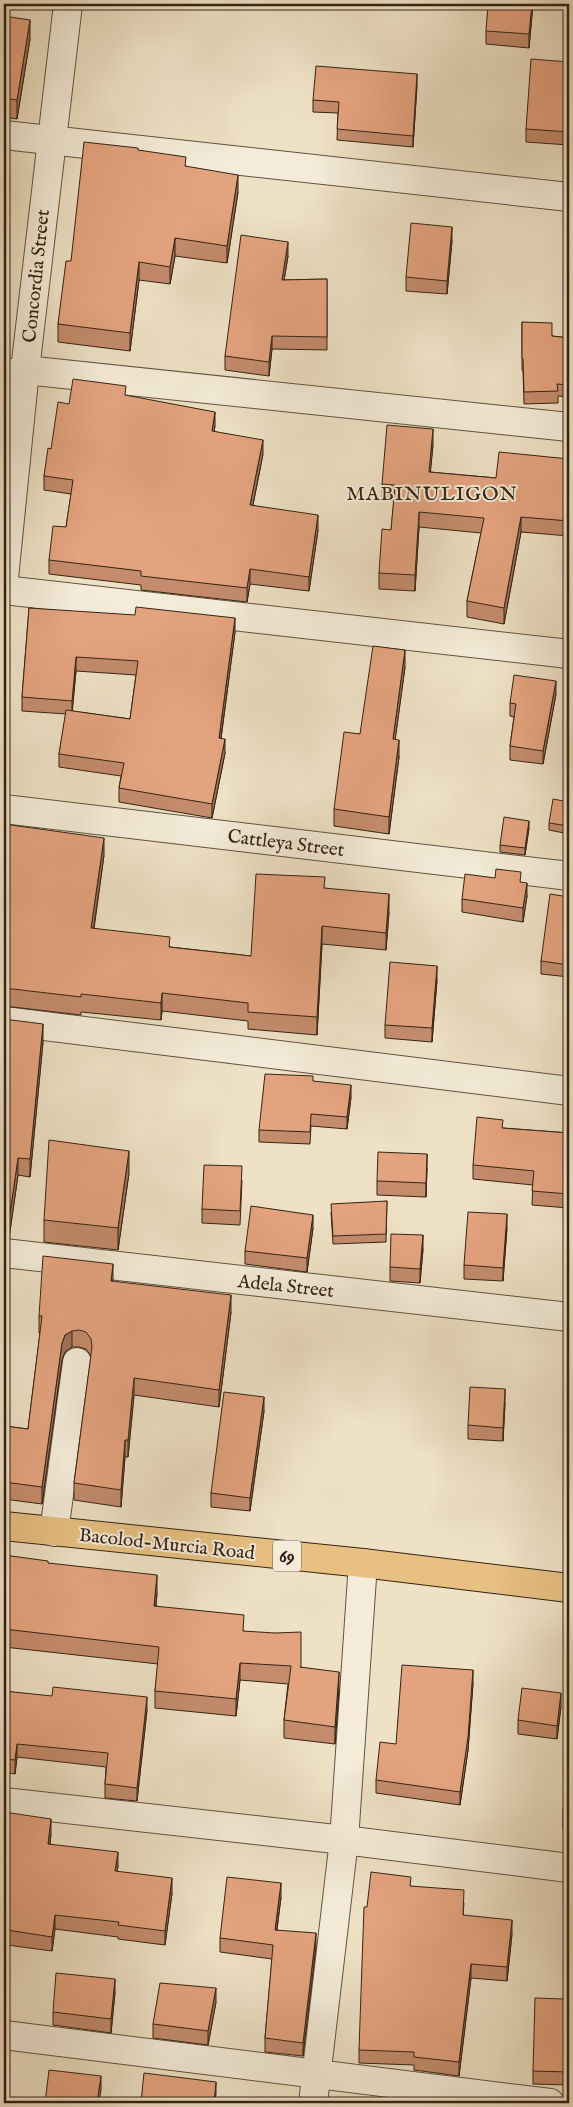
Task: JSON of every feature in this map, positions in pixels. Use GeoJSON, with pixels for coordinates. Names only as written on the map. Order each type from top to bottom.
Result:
{"type":"FeatureCollection","features":[{"type":"Feature","properties":{"kind":"main road","name":"Bacolod-Murcia Road"},"geometry":{"type":"LineString","coordinates":[[4,1526],[363,1563],[569,1588]]}},
{"type":"Feature","properties":{"kind":"street","name":"Concordia Street"},"geometry":{"type":"LineString","coordinates":[[4,578],[14,369],[50,142],[68,4]]}},
{"type":"Feature","properties":{"kind":"street"},"geometry":{"type":"LineString","coordinates":[[4,135],[50,142],[569,197]]}},
{"type":"Feature","properties":{"kind":"street"},"geometry":{"type":"LineString","coordinates":[[14,369],[569,427]]}},
{"type":"Feature","properties":{"kind":"street"},"geometry":{"type":"LineString","coordinates":[[4,590],[569,654]]}},
{"type":"Feature","properties":{"kind":"street","name":"Cattleya Street"},"geometry":{"type":"LineString","coordinates":[[4,809],[569,876]]}},
{"type":"Feature","properties":{"kind":"street"},"geometry":{"type":"LineString","coordinates":[[4,1021],[569,1091]]}},
{"type":"Feature","properties":{"kind":"street","name":"Adela Street"},"geometry":{"type":"LineString","coordinates":[[4,1253],[569,1317]]}},
{"type":"Feature","properties":{"kind":"street"},"geometry":{"type":"LineString","coordinates":[[54,1532],[77,1362]]}},
{"type":"Feature","properties":{"kind":"street"},"geometry":{"type":"LineString","coordinates":[[313,2103],[344,1840],[363,1563]]}},
{"type":"Feature","properties":{"kind":"street"},"geometry":{"type":"LineString","coordinates":[[4,1802],[344,1840],[569,1868]]}},
{"type":"Feature","properties":{"kind":"street"},"geometry":{"type":"LineString","coordinates":[[4,2035],[550,2103]]}},
{"type":"Feature","properties":{"kind":"building"},"geometry":{"type":"Polygon","coordinates":[[[488,4],[532,4],[529,34],[486,31],[488,4]]]}},
{"type":"Feature","properties":{"kind":"building"},"geometry":{"type":"Polygon","coordinates":[[[4,16],[30,20],[17,100],[4,98],[4,16]]]}},
{"type":"Feature","properties":{"kind":"building"},"geometry":{"type":"Polygon","coordinates":[[[531,59],[569,62],[569,132],[526,129],[531,59]]]}},
{"type":"Feature","properties":{"kind":"building"},"geometry":{"type":"Polygon","coordinates":[[[316,66],[417,74],[413,136],[337,129],[339,102],[313,100],[316,66]]]}},
{"type":"Feature","properties":{"kind":"building"},"geometry":{"type":"Polygon","coordinates":[[[84,142],[138,148],[138,150],[186,157],[185,166],[238,175],[227,246],[175,238],[170,267],[139,262],[130,333],[58,324],[66,261],[71,261],[84,142]]]}},
{"type":"Feature","properties":{"kind":"building"},"geometry":{"type":"Polygon","coordinates":[[[411,223],[452,227],[447,281],[406,277],[411,223]]]}},
{"type":"Feature","properties":{"kind":"building"},"geometry":{"type":"Polygon","coordinates":[[[241,235],[288,242],[282,280],[327,279],[327,337],[272,336],[269,362],[225,356],[241,235]]]}},
{"type":"Feature","properties":{"kind":"building"},"geometry":{"type":"Polygon","coordinates":[[[522,322],[552,323],[552,336],[569,338],[569,385],[557,384],[558,391],[524,392],[522,322]]]}},
{"type":"Feature","properties":{"kind":"building"},"geometry":{"type":"Polygon","coordinates":[[[73,379],[126,386],[125,395],[215,412],[212,431],[263,440],[250,505],[318,515],[309,577],[250,569],[247,588],[141,576],[141,571],[49,560],[53,526],[66,527],[73,480],[44,476],[48,448],[51,449],[58,402],[69,404],[73,379]]]}},
{"type":"Feature","properties":{"kind":"building"},"geometry":{"type":"Polygon","coordinates":[[[387,425],[433,429],[429,472],[496,478],[499,452],[569,459],[569,521],[521,517],[504,608],[467,601],[484,518],[419,512],[415,575],[379,573],[382,529],[391,530],[395,485],[382,484],[387,425]]]}},
{"type":"Feature","properties":{"kind":"building"},"geometry":{"type":"Polygon","coordinates":[[[136,607],[235,618],[219,738],[225,739],[212,804],[119,788],[124,763],[59,754],[66,710],[130,719],[138,661],[76,657],[72,701],[22,697],[29,608],[135,615],[136,607]]]}},
{"type":"Feature","properties":{"kind":"building"},"geometry":{"type":"Polygon","coordinates":[[[373,646],[405,650],[393,739],[399,740],[389,817],[334,809],[344,732],[360,734],[373,646]]]}},
{"type":"Feature","properties":{"kind":"building"},"geometry":{"type":"Polygon","coordinates":[[[514,675],[556,681],[543,751],[510,746],[516,704],[510,703],[514,675]]]}},
{"type":"Feature","properties":{"kind":"building"},"geometry":{"type":"Polygon","coordinates":[[[553,799],[569,802],[569,826],[549,823],[553,799]]]}},
{"type":"Feature","properties":{"kind":"building"},"geometry":{"type":"Polygon","coordinates":[[[504,817],[529,821],[525,848],[500,845],[504,817]]]}},
{"type":"Feature","properties":{"kind":"building"},"geometry":{"type":"Polygon","coordinates":[[[4,824],[104,838],[91,928],[170,937],[169,947],[251,956],[256,874],[325,877],[324,888],[389,894],[386,933],[322,926],[317,1017],[248,1012],[248,1003],[162,993],[161,1003],[81,994],[81,997],[4,988],[4,824]]]}},
{"type":"Feature","properties":{"kind":"building"},"geometry":{"type":"Polygon","coordinates":[[[496,869],[521,872],[520,882],[527,883],[523,908],[462,899],[465,874],[495,878],[496,869]]]}},
{"type":"Feature","properties":{"kind":"building"},"geometry":{"type":"Polygon","coordinates":[[[550,894],[569,897],[569,965],[541,961],[550,894]]]}},
{"type":"Feature","properties":{"kind":"building"},"geometry":{"type":"Polygon","coordinates":[[[390,962],[437,966],[432,1028],[385,1025],[390,962]]]}},
{"type":"Feature","properties":{"kind":"building"},"geometry":{"type":"Polygon","coordinates":[[[4,1019],[43,1024],[30,1159],[18,1158],[9,1220],[4,1221],[4,1019]]]}},
{"type":"Feature","properties":{"kind":"building"},"geometry":{"type":"Polygon","coordinates":[[[265,1074],[313,1076],[313,1081],[351,1085],[347,1117],[311,1114],[310,1132],[259,1130],[265,1074]]]}},
{"type":"Feature","properties":{"kind":"building"},"geometry":{"type":"Polygon","coordinates":[[[477,1117],[503,1120],[502,1128],[569,1133],[569,1194],[532,1191],[534,1171],[473,1165],[477,1117]]]}},
{"type":"Feature","properties":{"kind":"building"},"geometry":{"type":"Polygon","coordinates":[[[49,1140],[129,1151],[118,1228],[44,1220],[49,1140]]]}},
{"type":"Feature","properties":{"kind":"building"},"geometry":{"type":"Polygon","coordinates":[[[378,1152],[427,1154],[426,1183],[377,1181],[378,1152]]]}},
{"type":"Feature","properties":{"kind":"building"},"geometry":{"type":"Polygon","coordinates":[[[204,1165],[242,1166],[240,1211],[202,1209],[204,1165]]]}},
{"type":"Feature","properties":{"kind":"building"},"geometry":{"type":"Polygon","coordinates":[[[387,1201],[386,1234],[333,1236],[331,1204],[387,1201]]]}},
{"type":"Feature","properties":{"kind":"building"},"geometry":{"type":"Polygon","coordinates":[[[251,1206],[313,1215],[307,1258],[245,1251],[251,1206]]]}},
{"type":"Feature","properties":{"kind":"building"},"geometry":{"type":"Polygon","coordinates":[[[468,1212],[507,1214],[503,1268],[464,1265],[468,1212]]]}},
{"type":"Feature","properties":{"kind":"building"},"geometry":{"type":"Polygon","coordinates":[[[391,1234],[423,1235],[420,1269],[390,1267],[391,1234]]]}},
{"type":"Feature","properties":{"kind":"building"},"geometry":{"type":"Polygon","coordinates":[[[43,1256],[113,1264],[111,1281],[231,1295],[219,1390],[134,1378],[128,1440],[125,1440],[121,1490],[74,1483],[92,1347],[91,1339],[86,1332],[79,1330],[65,1335],[62,1343],[42,1487],[4,1482],[4,1426],[28,1429],[42,1316],[39,1316],[43,1256]]]}},
{"type":"Feature","properties":{"kind":"building"},"geometry":{"type":"Polygon","coordinates":[[[470,1387],[505,1389],[503,1428],[468,1425],[470,1387]]]}},
{"type":"Feature","properties":{"kind":"building"},"geometry":{"type":"Polygon","coordinates":[[[224,1392],[264,1397],[250,1498],[211,1493],[224,1392]]]}},
{"type":"Feature","properties":{"kind":"building"},"geometry":{"type":"Polygon","coordinates":[[[4,1555],[48,1561],[48,1563],[157,1575],[154,1606],[244,1615],[243,1631],[301,1632],[300,1667],[339,1672],[335,1727],[284,1720],[291,1666],[240,1663],[236,1699],[155,1691],[159,1647],[4,1629],[4,1555]]]}},
{"type":"Feature","properties":{"kind":"building"},"geometry":{"type":"Polygon","coordinates":[[[402,1665],[473,1670],[468,1737],[460,1792],[376,1780],[380,1742],[396,1744],[402,1665]]]}},
{"type":"Feature","properties":{"kind":"building"},"geometry":{"type":"Polygon","coordinates":[[[53,1687],[147,1697],[137,1788],[105,1784],[108,1753],[17,1744],[15,1760],[4,1759],[4,1691],[52,1696],[53,1687]]]}},
{"type":"Feature","properties":{"kind":"building"},"geometry":{"type":"Polygon","coordinates":[[[522,1688],[561,1693],[557,1726],[518,1720],[522,1688]]]}},
{"type":"Feature","properties":{"kind":"building"},"geometry":{"type":"Polygon","coordinates":[[[569,1751],[569,1814],[563,1813],[569,1751]]]}},
{"type":"Feature","properties":{"kind":"building"},"geometry":{"type":"Polygon","coordinates":[[[4,1812],[51,1819],[48,1844],[118,1852],[115,1871],[172,1878],[165,1931],[118,1925],[119,1922],[55,1915],[52,1937],[7,1930],[4,1946],[4,1812]]]}},
{"type":"Feature","properties":{"kind":"building"},"geometry":{"type":"Polygon","coordinates":[[[371,1872],[411,1877],[410,1886],[464,1890],[463,1915],[512,1920],[507,1967],[471,1964],[459,2062],[414,2057],[414,2052],[359,2050],[364,1907],[367,1907],[371,1872]]]}},
{"type":"Feature","properties":{"kind":"building"},"geometry":{"type":"Polygon","coordinates":[[[227,1877],[281,1883],[275,1930],[316,1933],[303,2043],[265,2038],[273,1945],[220,1938],[227,1877]]]}},
{"type":"Feature","properties":{"kind":"building"},"geometry":{"type":"Polygon","coordinates":[[[56,1973],[115,1979],[111,2019],[53,2012],[56,1973]]]}},
{"type":"Feature","properties":{"kind":"building"},"geometry":{"type":"Polygon","coordinates":[[[569,1974],[569,2072],[533,2071],[535,1998],[564,1999],[569,1974]]]}},
{"type":"Feature","properties":{"kind":"building"},"geometry":{"type":"Polygon","coordinates":[[[160,1983],[216,1988],[208,2031],[153,2024],[160,1983]]]}},
{"type":"Feature","properties":{"kind":"building"},"geometry":{"type":"Polygon","coordinates":[[[49,2070],[101,2076],[97,2103],[45,2103],[49,2070]]]}},
{"type":"Feature","properties":{"kind":"building"},"geometry":{"type":"Polygon","coordinates":[[[144,2073],[216,2082],[214,2103],[141,2102],[144,2073]]]}},
{"type":"Feature","properties":{"kind":"district","name":"MABINULIGON"},"geometry":{"type":"Point","coordinates":[432,493]}}]}
